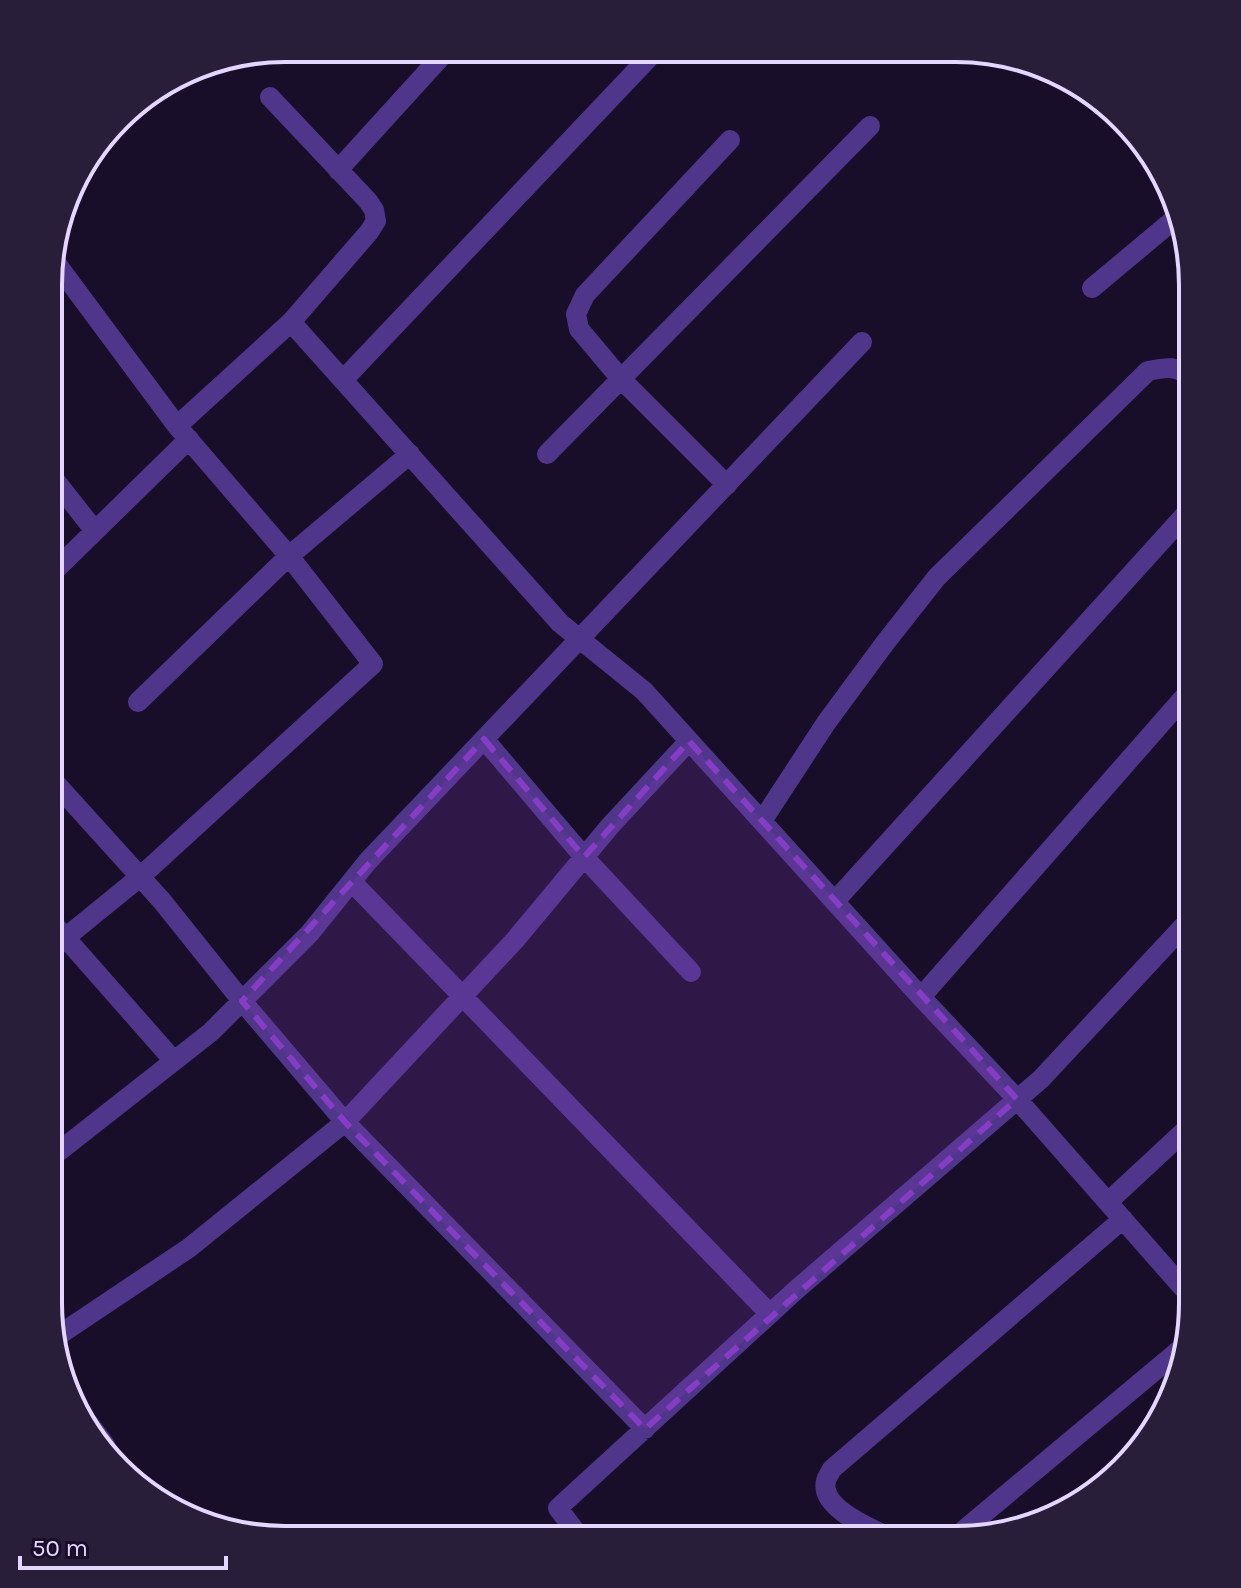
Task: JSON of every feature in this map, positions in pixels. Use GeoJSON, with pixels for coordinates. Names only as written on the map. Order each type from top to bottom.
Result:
{"type":"FeatureCollection","features":[{"type":"Feature","properties":{"kind":"street"},"geometry":{"type":"LineString","coordinates":[[338,170],[436,62]]}},
{"type":"Feature","properties":{"kind":"street"},"geometry":{"type":"LineString","coordinates":[[343,380],[645,62]]}},
{"type":"Feature","properties":{"kind":"street"},"geometry":{"type":"LineString","coordinates":[[62,563],[183,432],[291,322],[376,221],[368,201],[270,97]]}},
{"type":"Feature","properties":{"kind":"street"},"geometry":{"type":"LineString","coordinates":[[547,454],[870,126]]}},
{"type":"Feature","properties":{"kind":"street"},"geometry":{"type":"LineString","coordinates":[[727,485],[621,379],[579,329],[576,314],[585,295],[730,140]]}},
{"type":"Feature","properties":{"kind":"street"},"geometry":{"type":"LineString","coordinates":[[1092,288],[1169,223]]}},
{"type":"Feature","properties":{"kind":"street"},"geometry":{"type":"LineString","coordinates":[[62,940],[140,877],[373,664],[289,556],[183,432],[63,272]]}},
{"type":"Feature","properties":{"kind":"street"},"geometry":{"type":"LineString","coordinates":[[291,322],[560,623],[644,691],[1017,1099],[1179,1283]]}},
{"type":"Feature","properties":{"kind":"street"},"geometry":{"type":"LineString","coordinates":[[62,1149],[211,1032],[310,933],[368,861],[862,342]]}},
{"type":"Feature","properties":{"kind":"street"},"geometry":{"type":"LineString","coordinates":[[762,821],[826,723],[937,577],[1148,371],[1169,366],[1179,371]]}},
{"type":"Feature","properties":{"kind":"street"},"geometry":{"type":"LineString","coordinates":[[138,702],[289,556],[410,454]]}},
{"type":"Feature","properties":{"kind":"street"},"geometry":{"type":"LineString","coordinates":[[62,489],[95,531]]}},
{"type":"Feature","properties":{"kind":"street"},"geometry":{"type":"LineString","coordinates":[[835,901],[1179,521]]}},
{"type":"Feature","properties":{"kind":"street"},"geometry":{"type":"LineString","coordinates":[[921,997],[1179,703]]}},
{"type":"Feature","properties":{"kind":"street"},"geometry":{"type":"LineString","coordinates":[[484,739],[584,857],[691,972]]}},
{"type":"Feature","properties":{"kind":"street"},"geometry":{"type":"LineString","coordinates":[[64,1332],[189,1248],[345,1122],[515,940],[610,826],[689,741]]}},
{"type":"Feature","properties":{"kind":"street"},"geometry":{"type":"LineString","coordinates":[[62,790],[162,901],[345,1122],[645,1429]]}},
{"type":"Feature","properties":{"kind":"street"},"geometry":{"type":"LineString","coordinates":[[352,882],[770,1314]]}},
{"type":"Feature","properties":{"kind":"street"},"geometry":{"type":"LineString","coordinates":[[571,1526],[558,1508],[770,1314],[1041,1079],[1179,931]]}},
{"type":"Feature","properties":{"kind":"street"},"geometry":{"type":"LineString","coordinates":[[62,933],[174,1061]]}},
{"type":"Feature","properties":{"kind":"street"},"geometry":{"type":"LineString","coordinates":[[1108,1202],[1179,1136]]}},
{"type":"Feature","properties":{"kind":"street"},"geometry":{"type":"LineString","coordinates":[[868,1526],[833,1505],[826,1481],[832,1469],[1123,1219]]}},
{"type":"Feature","properties":{"kind":"street"},"geometry":{"type":"LineString","coordinates":[[969,1526],[1172,1356]]}},
{"type":"Feature","properties":{"kind":"highlighted area"},"geometry":{"type":"Polygon","coordinates":[[[484,739],[584,857],[689,741],[1017,1099],[645,1429],[345,1122],[242,1001],[484,739]]]}}]}
